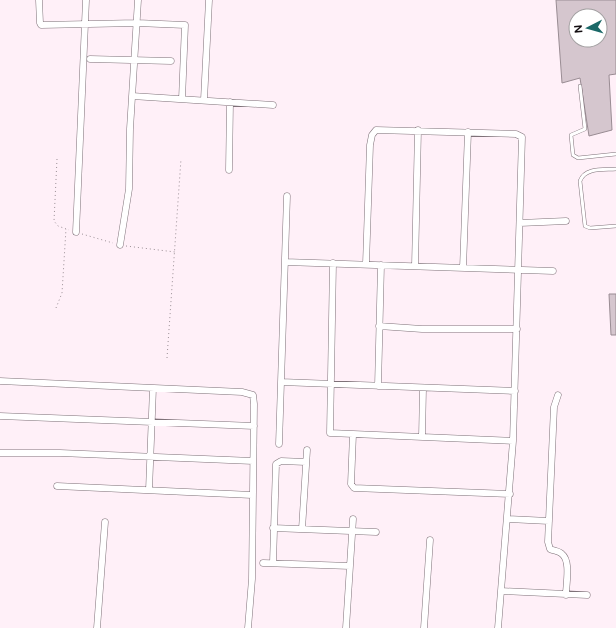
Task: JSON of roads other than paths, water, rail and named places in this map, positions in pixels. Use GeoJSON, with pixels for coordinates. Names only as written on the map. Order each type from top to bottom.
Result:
{"type":"FeatureCollection","features":[{"type":"Feature","properties":{"kind":"street"},"geometry":{"type":"LineString","coordinates":[[39,0],[41,25],[137,23],[185,25],[182,99]]}},
{"type":"Feature","properties":{"kind":"street"},"geometry":{"type":"LineString","coordinates":[[76,232],[86,0]]}},
{"type":"Feature","properties":{"kind":"street"},"geometry":{"type":"LineString","coordinates":[[120,245],[128,200],[138,0]]}},
{"type":"Feature","properties":{"kind":"street"},"geometry":{"type":"LineString","coordinates":[[204,100],[209,0]]}},
{"type":"Feature","properties":{"kind":"street"},"geometry":{"type":"LineString","coordinates":[[90,59],[171,61]]}},
{"type":"Feature","properties":{"kind":"street"},"geometry":{"type":"LineString","coordinates":[[132,96],[274,105]]}},
{"type":"Feature","properties":{"kind":"street"},"geometry":{"type":"LineString","coordinates":[[229,170],[230,102]]}},
{"type":"Feature","properties":{"kind":"street"},"geometry":{"type":"LineString","coordinates":[[366,264],[371,138],[374,132],[378,129],[418,130],[516,134],[522,137],[513,441],[508,519],[498,628]]}},
{"type":"Feature","properties":{"kind":"street"},"geometry":{"type":"LineString","coordinates":[[415,266],[418,130]]}},
{"type":"Feature","properties":{"kind":"street"},"geometry":{"type":"LineString","coordinates":[[462,268],[468,132]]}},
{"type":"Feature","properties":{"kind":"street"},"geometry":{"type":"LineString","coordinates":[[279,444],[287,196]]}},
{"type":"Feature","properties":{"kind":"street"},"geometry":{"type":"LineString","coordinates":[[520,223],[566,221]]}},
{"type":"Feature","properties":{"kind":"street"},"geometry":{"type":"LineString","coordinates":[[285,262],[553,271]]}},
{"type":"Feature","properties":{"kind":"street"},"geometry":{"type":"LineString","coordinates":[[333,263],[329,432],[333,434],[513,441]]}},
{"type":"Feature","properties":{"kind":"street"},"geometry":{"type":"LineString","coordinates":[[378,386],[381,265]]}},
{"type":"Feature","properties":{"kind":"street"},"geometry":{"type":"LineString","coordinates":[[379,326],[422,330],[517,329]]}},
{"type":"Feature","properties":{"kind":"street"},"geometry":{"type":"LineString","coordinates":[[0,381],[249,393],[254,398],[254,426],[252,579],[248,628]]}},
{"type":"Feature","properties":{"kind":"street"},"geometry":{"type":"LineString","coordinates":[[281,382],[515,390]]}},
{"type":"Feature","properties":{"kind":"street"},"geometry":{"type":"LineString","coordinates":[[149,490],[153,388]]}},
{"type":"Feature","properties":{"kind":"street"},"geometry":{"type":"LineString","coordinates":[[422,437],[423,388]]}},
{"type":"Feature","properties":{"kind":"street"},"geometry":{"type":"LineString","coordinates":[[558,395],[554,407],[549,547],[550,549],[562,554],[566,562],[566,595]]}},
{"type":"Feature","properties":{"kind":"street"},"geometry":{"type":"LineString","coordinates":[[0,416],[254,426]]}},
{"type":"Feature","properties":{"kind":"street"},"geometry":{"type":"LineString","coordinates":[[353,434],[351,481],[354,488],[510,494]]}},
{"type":"Feature","properties":{"kind":"street"},"geometry":{"type":"LineString","coordinates":[[302,529],[307,450]]}},
{"type":"Feature","properties":{"kind":"street"},"geometry":{"type":"LineString","coordinates":[[0,453],[253,460]]}},
{"type":"Feature","properties":{"kind":"street"},"geometry":{"type":"LineString","coordinates":[[273,564],[276,463],[306,462]]}},
{"type":"Feature","properties":{"kind":"street"},"geometry":{"type":"LineString","coordinates":[[57,486],[252,495]]}},
{"type":"Feature","properties":{"kind":"street"},"geometry":{"type":"LineString","coordinates":[[346,628],[353,519]]}},
{"type":"Feature","properties":{"kind":"street"},"geometry":{"type":"LineString","coordinates":[[508,519],[549,521]]}},
{"type":"Feature","properties":{"kind":"street"},"geometry":{"type":"LineString","coordinates":[[97,628],[105,522]]}},
{"type":"Feature","properties":{"kind":"street"},"geometry":{"type":"LineString","coordinates":[[273,528],[376,532]]}},
{"type":"Feature","properties":{"kind":"street"},"geometry":{"type":"LineString","coordinates":[[424,628],[430,540]]}},
{"type":"Feature","properties":{"kind":"street"},"geometry":{"type":"LineString","coordinates":[[263,563],[350,566]]}},
{"type":"Feature","properties":{"kind":"street"},"geometry":{"type":"LineString","coordinates":[[501,591],[587,596]]}},
{"type":"Feature","properties":{"kind":"lane"},"geometry":{"type":"LineString","coordinates":[[580,86],[585,129],[571,134],[573,155],[578,158],[616,154]]}},
{"type":"Feature","properties":{"kind":"lane"},"geometry":{"type":"LineString","coordinates":[[616,169],[588,172],[580,180],[585,226],[590,228],[616,226]]}}]}
